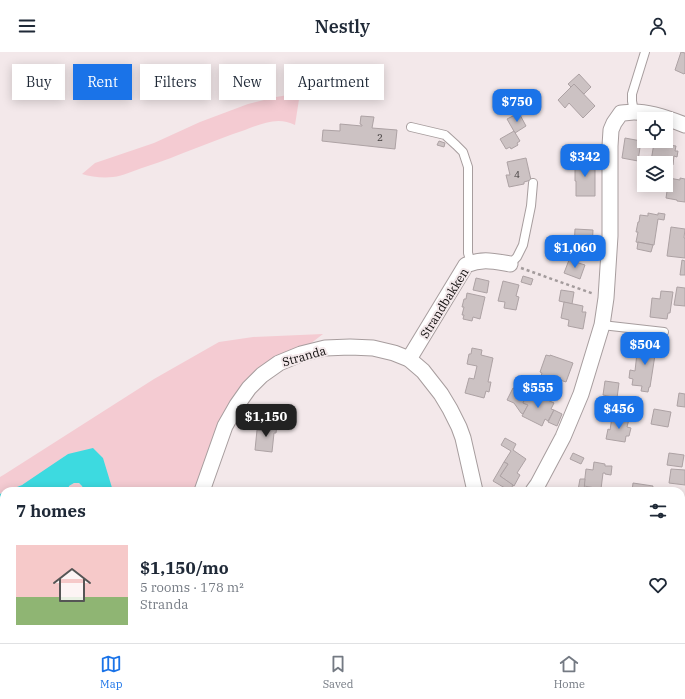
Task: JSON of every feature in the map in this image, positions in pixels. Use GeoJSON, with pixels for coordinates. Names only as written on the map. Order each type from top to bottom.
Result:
{"type":"FeatureCollection","features":[{"type":"Feature","properties":{"kind":"street"},"geometry":{"type":"LineString","coordinates":[[536,487],[563,437],[581,394],[602,325],[606,298],[610,236],[611,130],[614,123],[627,113],[645,113],[685,125]]}},
{"type":"Feature","properties":{"kind":"street","name":"Strandbakken"},"geometry":{"type":"LineString","coordinates":[[410,359],[466,265],[489,260],[510,264]]}},
{"type":"Feature","properties":{"kind":"street","name":"Stranda"},"geometry":{"type":"LineString","coordinates":[[203,487],[225,426],[237,405],[249,388],[262,375],[279,363],[301,354],[325,348],[350,346],[373,348],[410,359]]}},
{"type":"Feature","properties":{"kind":"street"},"geometry":{"type":"LineString","coordinates":[[410,359],[424,371],[434,383],[450,409],[463,438],[474,487]]}},
{"type":"Feature","properties":{"kind":"lane"},"geometry":{"type":"LineString","coordinates":[[627,113],[632,101],[632,94],[645,52]]}},
{"type":"Feature","properties":{"kind":"lane"},"geometry":{"type":"LineString","coordinates":[[411,127],[445,135],[463,152],[468,167],[468,253],[471,263]]}},
{"type":"Feature","properties":{"kind":"lane"},"geometry":{"type":"LineString","coordinates":[[510,264],[517,257],[523,245],[531,206],[533,183]]}},
{"type":"Feature","properties":{"kind":"lane"},"geometry":{"type":"LineString","coordinates":[[602,325],[664,332]]}},
{"type":"Feature","properties":{"kind":"path"},"geometry":{"type":"LineString","coordinates":[[510,264],[606,298]]}},
{"type":"Feature","properties":{"kind":"shaded area"},"geometry":{"type":"Polygon","coordinates":[[[284,96],[284,100],[299,100],[295,125],[282,121],[263,123],[158,163],[117,176],[101,177],[82,174],[95,163],[154,143],[200,122],[248,104],[264,100],[276,100],[276,97],[284,96]]]}},
{"type":"Feature","properties":{"kind":"shaded area"},"geometry":{"type":"Polygon","coordinates":[[[323,334],[310,344],[300,346],[272,362],[250,379],[223,413],[196,487],[112,487],[107,474],[68,454],[46,470],[18,487],[0,487],[0,477],[154,379],[219,342],[253,337],[323,334]]]}},
{"type":"Feature","properties":{"kind":"shaded area"},"geometry":{"type":"Polygon","coordinates":[[[74,483],[79,483],[82,487],[69,487],[74,483]]]}},
{"type":"Feature","properties":{"kind":"water"},"geometry":{"type":"Polygon","coordinates":[[[93,448],[103,458],[112,487],[82,487],[79,483],[74,483],[69,487],[17,487],[22,485],[68,454],[93,448]]]}},
{"type":"Feature","properties":{"kind":"building"},"geometry":{"type":"Polygon","coordinates":[[[681,52],[685,53],[684,74],[675,70],[681,52]]]}},
{"type":"Feature","properties":{"kind":"building"},"geometry":{"type":"Polygon","coordinates":[[[579,74],[591,87],[584,94],[574,84],[571,87],[568,84],[579,74]]]}},
{"type":"Feature","properties":{"kind":"building"},"geometry":{"type":"Polygon","coordinates":[[[574,84],[595,106],[583,118],[569,103],[565,108],[558,100],[574,84]]]}},
{"type":"Feature","properties":{"kind":"building"},"geometry":{"type":"Polygon","coordinates":[[[519,113],[526,126],[515,133],[507,119],[519,113]]]}},
{"type":"Feature","properties":{"kind":"building"},"geometry":{"type":"Polygon","coordinates":[[[361,116],[374,117],[372,128],[397,130],[395,149],[322,141],[323,130],[340,131],[340,124],[362,126],[360,124],[361,116]]]}},
{"type":"Feature","properties":{"kind":"building"},"geometry":{"type":"Polygon","coordinates":[[[514,131],[520,141],[517,143],[518,145],[511,149],[510,147],[506,149],[500,139],[514,131]]]}},
{"type":"Feature","properties":{"kind":"building"},"geometry":{"type":"Polygon","coordinates":[[[625,138],[637,140],[637,148],[640,148],[637,161],[622,158],[625,138]]]}},
{"type":"Feature","properties":{"kind":"building"},"geometry":{"type":"Polygon","coordinates":[[[439,141],[445,143],[444,147],[437,145],[439,141]]]}},
{"type":"Feature","properties":{"kind":"building"},"geometry":{"type":"Polygon","coordinates":[[[673,146],[676,146],[675,151],[678,151],[677,157],[674,156],[673,165],[673,156],[652,156],[653,148],[673,148],[673,146]]]}},
{"type":"Feature","properties":{"kind":"building"},"geometry":{"type":"Polygon","coordinates":[[[526,158],[531,180],[524,182],[524,184],[509,187],[506,175],[510,175],[507,162],[526,158]]]}},
{"type":"Feature","properties":{"kind":"building"},"geometry":{"type":"Polygon","coordinates":[[[575,160],[592,160],[592,168],[595,168],[595,196],[576,196],[575,160]]]}},
{"type":"Feature","properties":{"kind":"building"},"geometry":{"type":"Polygon","coordinates":[[[673,179],[685,179],[685,202],[666,198],[667,192],[673,192],[673,179]]]}},
{"type":"Feature","properties":{"kind":"building"},"geometry":{"type":"Polygon","coordinates":[[[648,213],[658,215],[658,213],[665,214],[664,220],[658,219],[654,245],[636,242],[638,232],[636,232],[640,215],[648,216],[648,213]]]}},
{"type":"Feature","properties":{"kind":"building"},"geometry":{"type":"Polygon","coordinates":[[[671,227],[685,229],[685,258],[667,256],[671,227]]]}},
{"type":"Feature","properties":{"kind":"building"},"geometry":{"type":"Polygon","coordinates":[[[575,229],[593,230],[592,249],[574,247],[575,229]]]}},
{"type":"Feature","properties":{"kind":"building"},"geometry":{"type":"Polygon","coordinates":[[[638,242],[653,245],[651,252],[637,249],[638,242]]]}},
{"type":"Feature","properties":{"kind":"building"},"geometry":{"type":"Polygon","coordinates":[[[569,260],[585,265],[580,279],[564,273],[569,260]]]}},
{"type":"Feature","properties":{"kind":"building"},"geometry":{"type":"Polygon","coordinates":[[[682,260],[685,261],[685,275],[680,275],[682,260]]]}},
{"type":"Feature","properties":{"kind":"building"},"geometry":{"type":"Polygon","coordinates":[[[523,276],[533,279],[531,285],[521,282],[523,276]]]}},
{"type":"Feature","properties":{"kind":"building"},"geometry":{"type":"Polygon","coordinates":[[[476,278],[489,281],[487,293],[473,290],[476,278]]]}},
{"type":"Feature","properties":{"kind":"building"},"geometry":{"type":"Polygon","coordinates":[[[503,281],[519,285],[516,296],[519,297],[516,310],[504,308],[505,302],[498,301],[503,281]]]}},
{"type":"Feature","properties":{"kind":"building"},"geometry":{"type":"Polygon","coordinates":[[[677,287],[685,288],[685,306],[674,305],[677,287]]]}},
{"type":"Feature","properties":{"kind":"building"},"geometry":{"type":"Polygon","coordinates":[[[561,290],[574,292],[572,304],[559,301],[561,290]]]}},
{"type":"Feature","properties":{"kind":"building"},"geometry":{"type":"Polygon","coordinates":[[[661,291],[673,292],[670,313],[668,313],[667,319],[650,317],[652,298],[660,299],[661,291]]]}},
{"type":"Feature","properties":{"kind":"building"},"geometry":{"type":"Polygon","coordinates":[[[467,293],[485,297],[480,319],[473,317],[472,321],[463,319],[464,315],[462,315],[464,307],[462,307],[467,293]]]}},
{"type":"Feature","properties":{"kind":"building"},"geometry":{"type":"Polygon","coordinates":[[[564,302],[583,306],[582,312],[586,312],[583,329],[568,326],[569,320],[561,318],[564,302]]]}},
{"type":"Feature","properties":{"kind":"building"},"geometry":{"type":"Polygon","coordinates":[[[638,344],[662,347],[661,356],[655,355],[648,392],[641,391],[642,386],[632,385],[633,379],[629,378],[630,370],[635,371],[638,344]]]}},
{"type":"Feature","properties":{"kind":"building"},"geometry":{"type":"Polygon","coordinates":[[[472,348],[482,350],[481,355],[493,358],[488,382],[491,382],[489,392],[486,391],[484,398],[465,393],[469,378],[474,379],[477,366],[467,364],[472,348]]]}},
{"type":"Feature","properties":{"kind":"building"},"geometry":{"type":"Polygon","coordinates":[[[546,355],[573,363],[566,382],[551,377],[550,379],[541,376],[542,373],[540,372],[546,355]]]}},
{"type":"Feature","properties":{"kind":"building"},"geometry":{"type":"Polygon","coordinates":[[[539,379],[555,385],[550,398],[534,392],[539,379]]]}},
{"type":"Feature","properties":{"kind":"building"},"geometry":{"type":"Polygon","coordinates":[[[605,381],[619,383],[617,398],[603,395],[605,381]]]}},
{"type":"Feature","properties":{"kind":"building"},"geometry":{"type":"Polygon","coordinates":[[[513,388],[518,390],[519,388],[533,394],[532,397],[527,394],[523,403],[528,405],[523,414],[514,403],[507,400],[513,388]]]}},
{"type":"Feature","properties":{"kind":"building"},"geometry":{"type":"Polygon","coordinates":[[[533,393],[554,403],[551,409],[554,410],[548,421],[545,419],[542,426],[522,416],[528,405],[523,403],[527,394],[532,397],[533,393]]]}},
{"type":"Feature","properties":{"kind":"building"},"geometry":{"type":"Polygon","coordinates":[[[679,393],[685,394],[685,407],[677,406],[679,393]]]}},
{"type":"Feature","properties":{"kind":"building"},"geometry":{"type":"Polygon","coordinates":[[[654,409],[671,412],[668,427],[651,424],[654,409]]]}},
{"type":"Feature","properties":{"kind":"building"},"geometry":{"type":"Polygon","coordinates":[[[554,410],[562,414],[557,426],[548,422],[554,410]]]}},
{"type":"Feature","properties":{"kind":"building"},"geometry":{"type":"Polygon","coordinates":[[[612,417],[629,419],[627,427],[631,428],[629,436],[626,436],[625,442],[606,439],[608,429],[610,430],[612,417]]]}},
{"type":"Feature","properties":{"kind":"building"},"geometry":{"type":"Polygon","coordinates":[[[261,424],[277,424],[276,433],[274,433],[272,452],[255,450],[257,430],[264,431],[264,429],[261,429],[261,424]]]}},
{"type":"Feature","properties":{"kind":"building"},"geometry":{"type":"Polygon","coordinates":[[[505,438],[516,444],[513,450],[526,459],[517,473],[520,475],[514,486],[500,476],[508,464],[504,462],[511,451],[501,445],[505,438]]]}},
{"type":"Feature","properties":{"kind":"building"},"geometry":{"type":"Polygon","coordinates":[[[573,453],[584,458],[581,464],[570,459],[573,453]]]}},
{"type":"Feature","properties":{"kind":"building"},"geometry":{"type":"Polygon","coordinates":[[[669,453],[684,455],[682,467],[667,465],[669,453]]]}},
{"type":"Feature","properties":{"kind":"building"},"geometry":{"type":"Polygon","coordinates":[[[504,462],[508,464],[500,476],[513,485],[512,487],[503,487],[493,481],[504,462]]]}},
{"type":"Feature","properties":{"kind":"building"},"geometry":{"type":"Polygon","coordinates":[[[594,462],[605,464],[605,466],[612,466],[611,475],[603,473],[601,487],[584,486],[586,469],[593,470],[594,462]]]}},
{"type":"Feature","properties":{"kind":"building"},"geometry":{"type":"Polygon","coordinates":[[[671,469],[685,470],[685,485],[669,483],[671,469]]]}},
{"type":"Feature","properties":{"kind":"building"},"geometry":{"type":"Polygon","coordinates":[[[580,479],[585,479],[584,487],[579,487],[580,479]]]}},
{"type":"Feature","properties":{"kind":"building"},"geometry":{"type":"Polygon","coordinates":[[[633,483],[653,486],[653,487],[632,487],[633,483]]]}}]}
